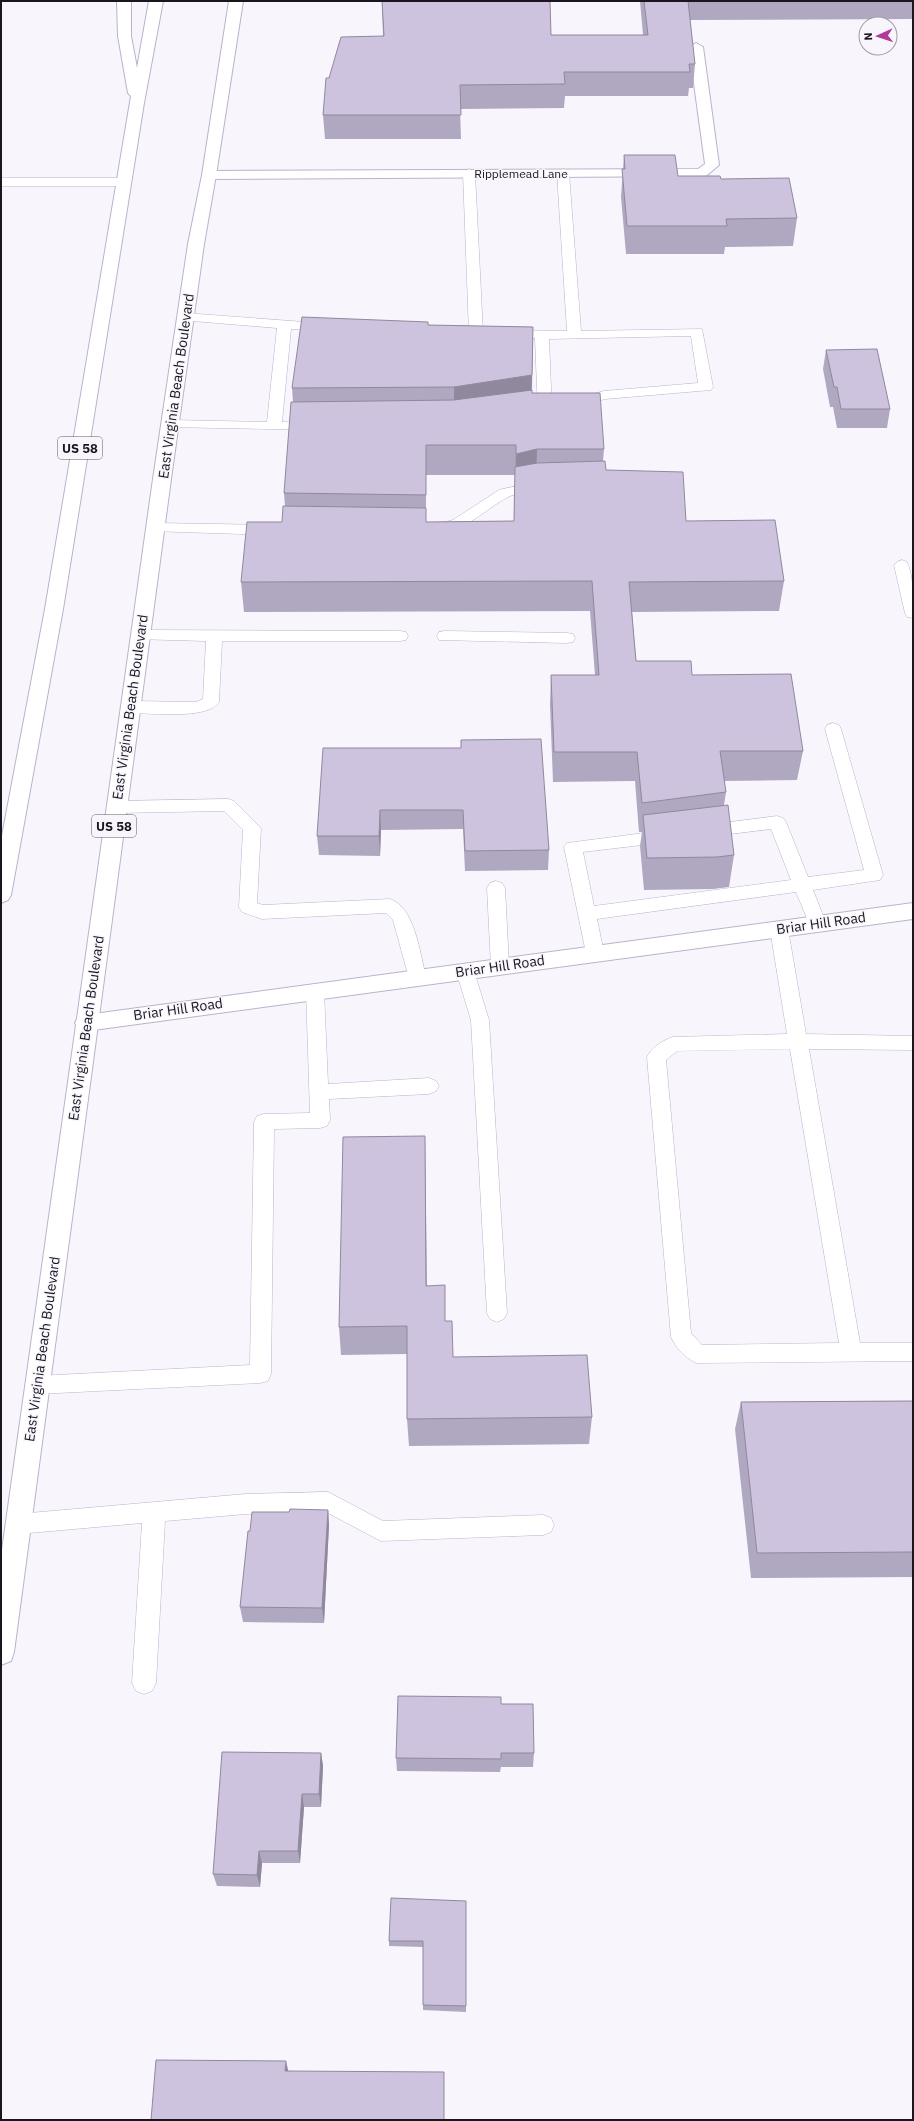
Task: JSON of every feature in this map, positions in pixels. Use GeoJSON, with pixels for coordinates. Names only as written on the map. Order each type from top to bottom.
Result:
{"type":"FeatureCollection","features":[{"type":"Feature","properties":{"kind":"main road"},"geometry":{"type":"LineString","coordinates":[[124,1],[128,60],[137,103]]}},
{"type":"Feature","properties":{"kind":"main road","name":"US 58"},"geometry":{"type":"LineString","coordinates":[[1,895],[54,610],[137,103],[156,1]]}},
{"type":"Feature","properties":{"kind":"main road","name":"East Virginia Beach Boulevard"},"geometry":{"type":"LineString","coordinates":[[1,1652],[86,1023],[185,317],[236,1]]}},
{"type":"Feature","properties":{"kind":"main road","name":"Ripplemead Lane"},"geometry":{"type":"LineString","coordinates":[[209,175],[701,173],[712,165],[696,47]]}},
{"type":"Feature","properties":{"kind":"main road","name":"Briar Hill Road"},"geometry":{"type":"LineString","coordinates":[[86,1023],[913,911]]}},
{"type":"Feature","properties":{"kind":"lane"},"geometry":{"type":"LineString","coordinates":[[469,173],[476,333]]}},
{"type":"Feature","properties":{"kind":"lane"},"geometry":{"type":"LineString","coordinates":[[563,173],[574,335]]}},
{"type":"Feature","properties":{"kind":"lane"},"geometry":{"type":"LineString","coordinates":[[1,182],[125,182]]}},
{"type":"Feature","properties":{"kind":"lane"},"geometry":{"type":"LineString","coordinates":[[185,317],[340,328]]}},
{"type":"Feature","properties":{"kind":"lane"},"geometry":{"type":"LineString","coordinates":[[274,426],[284,325]]}},
{"type":"Feature","properties":{"kind":"lane"},"geometry":{"type":"LineString","coordinates":[[461,333],[574,335],[697,332],[706,387],[604,395],[556,409],[530,414]]}},
{"type":"Feature","properties":{"kind":"lane"},"geometry":{"type":"LineString","coordinates":[[542,334],[556,409]]}},
{"type":"Feature","properties":{"kind":"lane"},"geometry":{"type":"LineString","coordinates":[[171,424],[330,427]]}},
{"type":"Feature","properties":{"kind":"lane"},"geometry":{"type":"LineString","coordinates":[[425,532],[458,523],[504,493],[536,486],[552,486]]}},
{"type":"Feature","properties":{"kind":"lane"},"geometry":{"type":"LineString","coordinates":[[155,528],[289,530]]}},
{"type":"Feature","properties":{"kind":"lane"},"geometry":{"type":"LineString","coordinates":[[902,565],[913,613]]}},
{"type":"Feature","properties":{"kind":"lane"},"geometry":{"type":"LineString","coordinates":[[140,635],[400,636]]}},
{"type":"Feature","properties":{"kind":"lane"},"geometry":{"type":"LineString","coordinates":[[130,707],[198,708],[211,702],[214,636]]}},
{"type":"Feature","properties":{"kind":"lane"},"geometry":{"type":"LineString","coordinates":[[445,636],[567,638]]}},
{"type":"Feature","properties":{"kind":"lane"},"geometry":{"type":"LineString","coordinates":[[588,914],[803,886],[874,875],[833,729]]}},
{"type":"Feature","properties":{"kind":"lane"},"geometry":{"type":"LineString","coordinates":[[117,807],[228,805],[252,828],[248,907],[262,912],[390,906],[401,917],[417,977]]}},
{"type":"Feature","properties":{"kind":"lane"},"geometry":{"type":"LineString","coordinates":[[595,954],[588,914],[572,847],[777,822],[817,923]]}},
{"type":"Feature","properties":{"kind":"lane"},"geometry":{"type":"LineString","coordinates":[[496,888],[500,966]]}},
{"type":"Feature","properties":{"kind":"lane"},"geometry":{"type":"LineString","coordinates":[[779,929],[851,1352]]}},
{"type":"Feature","properties":{"kind":"lane"},"geometry":{"type":"LineString","coordinates":[[465,971],[480,1020],[497,1313]]}},
{"type":"Feature","properties":{"kind":"lane"},"geometry":{"type":"LineString","coordinates":[[37,1385],[260,1374],[264,1122],[320,1120],[315,991]]}},
{"type":"Feature","properties":{"kind":"lane"},"geometry":{"type":"LineString","coordinates":[[913,1043],[798,1041],[673,1044],[656,1057],[681,1337],[697,1354],[913,1352]]}},
{"type":"Feature","properties":{"kind":"lane"},"geometry":{"type":"LineString","coordinates":[[318,1092],[429,1086]]}},
{"type":"Feature","properties":{"kind":"lane"},"geometry":{"type":"LineString","coordinates":[[18,1524],[246,1504],[328,1502],[381,1531],[543,1525]]}},
{"type":"Feature","properties":{"kind":"lane"},"geometry":{"type":"LineString","coordinates":[[144,1683],[154,1512]]}},
{"type":"Feature","properties":{"kind":"building"},"geometry":{"type":"Polygon","coordinates":[[[382,1],[550,1],[551,35],[648,35],[644,1],[688,1],[695,64],[689,64],[690,72],[564,72],[565,84],[460,85],[461,115],[323,115],[326,78],[329,78],[341,37],[384,36],[382,1]]]}},
{"type":"Feature","properties":{"kind":"building"},"geometry":{"type":"Polygon","coordinates":[[[624,155],[675,155],[678,176],[720,176],[721,179],[789,178],[797,218],[726,219],[727,226],[627,226],[622,169],[625,169],[624,155]]]}},
{"type":"Feature","properties":{"kind":"building"},"geometry":{"type":"Polygon","coordinates":[[[302,317],[428,322],[428,325],[533,327],[532,375],[454,387],[292,388],[302,317]]]}},
{"type":"Feature","properties":{"kind":"building"},"geometry":{"type":"Polygon","coordinates":[[[877,349],[890,409],[841,409],[837,387],[834,387],[826,350],[877,349]]]}},
{"type":"Feature","properties":{"kind":"building"},"geometry":{"type":"Polygon","coordinates":[[[532,390],[532,393],[600,393],[604,449],[537,449],[516,454],[516,445],[426,445],[426,495],[284,493],[291,402],[454,400],[532,390]]]}},
{"type":"Feature","properties":{"kind":"building"},"geometry":{"type":"Polygon","coordinates":[[[605,461],[606,470],[683,472],[686,521],[775,520],[784,581],[629,582],[636,661],[691,661],[692,675],[791,674],[803,751],[720,751],[726,792],[642,803],[637,752],[554,752],[551,675],[599,675],[592,581],[241,582],[247,522],[282,522],[283,506],[426,508],[426,522],[514,521],[515,467],[537,463],[605,461]]]}},
{"type":"Feature","properties":{"kind":"building"},"geometry":{"type":"Polygon","coordinates":[[[541,739],[549,850],[465,851],[463,810],[380,810],[379,836],[317,836],[323,748],[461,748],[461,740],[541,739]]]}},
{"type":"Feature","properties":{"kind":"building"},"geometry":{"type":"Polygon","coordinates":[[[728,805],[734,855],[717,857],[647,858],[643,815],[728,805]]]}},
{"type":"Feature","properties":{"kind":"building"},"geometry":{"type":"Polygon","coordinates":[[[425,1136],[426,1286],[445,1285],[445,1321],[452,1321],[453,1357],[587,1355],[592,1417],[407,1419],[407,1326],[339,1327],[343,1137],[425,1136]]]}},
{"type":"Feature","properties":{"kind":"building"},"geometry":{"type":"Polygon","coordinates":[[[913,1401],[913,1552],[757,1553],[741,1402],[913,1401]]]}},
{"type":"Feature","properties":{"kind":"building"},"geometry":{"type":"Polygon","coordinates":[[[290,1509],[328,1510],[322,1608],[240,1607],[248,1531],[250,1531],[252,1512],[289,1512],[290,1509]]]}},
{"type":"Feature","properties":{"kind":"building"},"geometry":{"type":"Polygon","coordinates":[[[398,1696],[501,1697],[501,1704],[533,1704],[534,1753],[501,1753],[501,1759],[396,1758],[398,1696]]]}},
{"type":"Feature","properties":{"kind":"building"},"geometry":{"type":"Polygon","coordinates":[[[222,1752],[321,1753],[319,1794],[302,1794],[298,1851],[259,1851],[257,1875],[213,1874],[222,1752]]]}},
{"type":"Feature","properties":{"kind":"building"},"geometry":{"type":"Polygon","coordinates":[[[391,1898],[466,1901],[466,2006],[423,2005],[423,1941],[389,1941],[391,1898]]]}},
{"type":"Feature","properties":{"kind":"building"},"geometry":{"type":"Polygon","coordinates":[[[156,2060],[286,2061],[285,2071],[444,2072],[444,2120],[151,2120],[156,2060]]]}}]}
